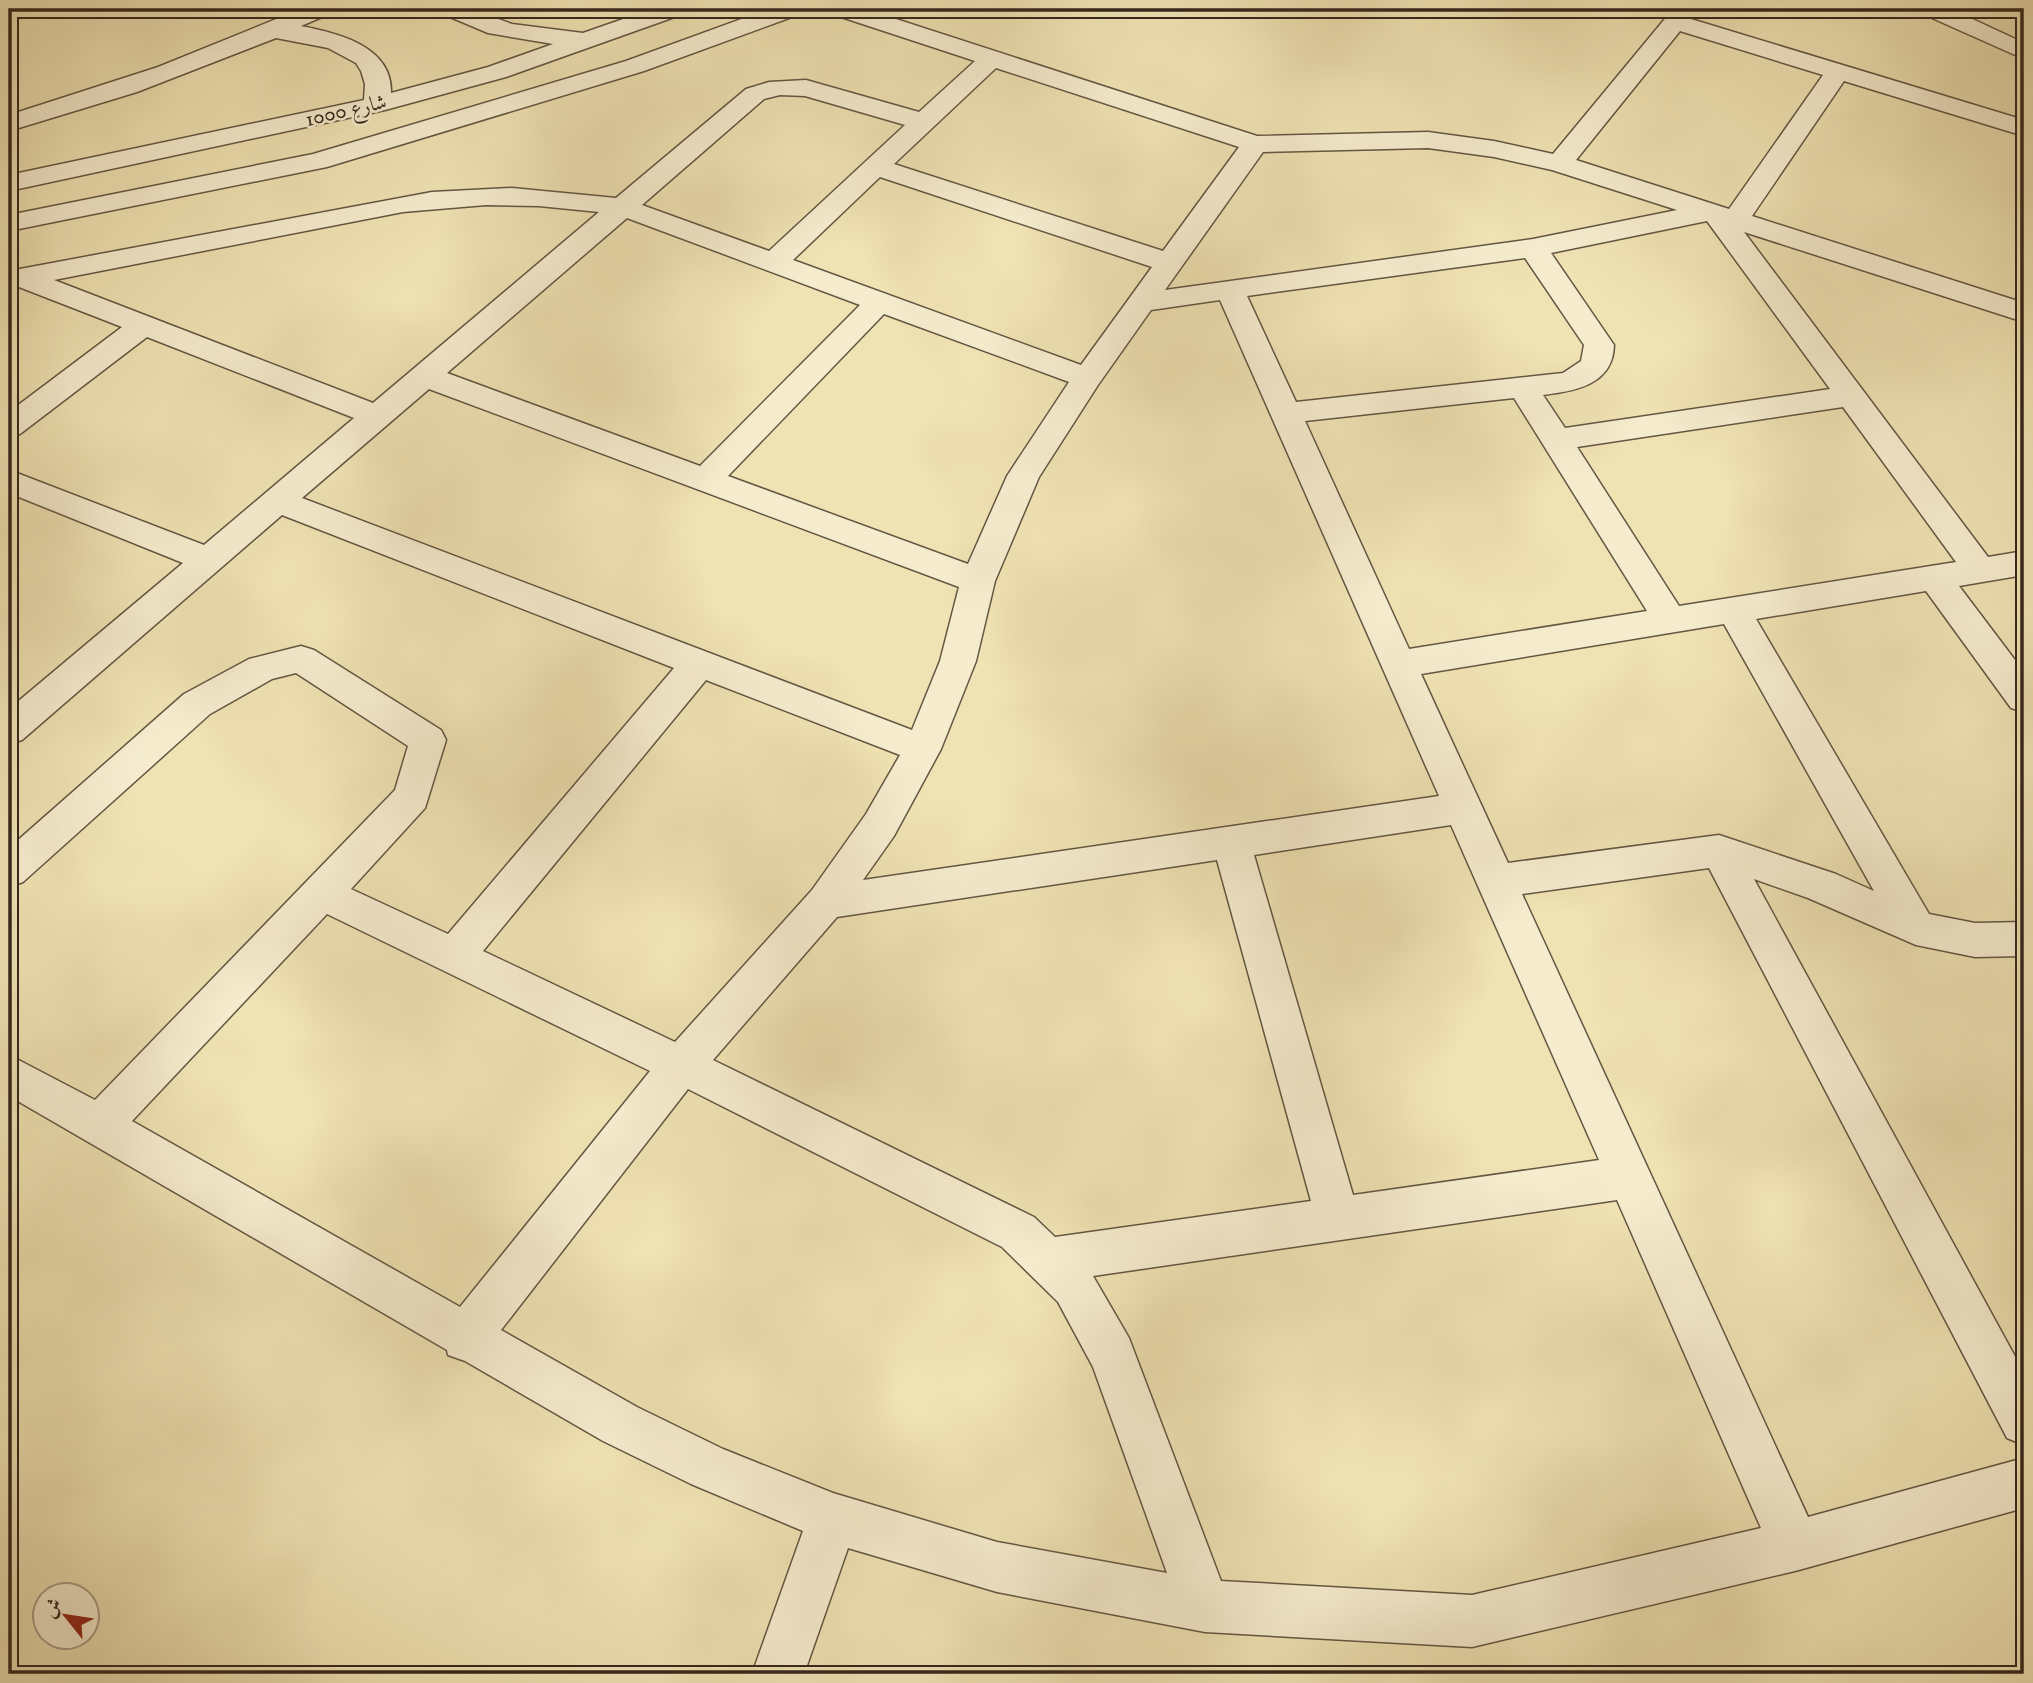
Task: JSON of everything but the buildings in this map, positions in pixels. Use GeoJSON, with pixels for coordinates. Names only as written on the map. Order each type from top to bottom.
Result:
{"type":"FeatureCollection","features":[{"type":"Feature","properties":{"kind":"street"},"geometry":{"type":"LineString","coordinates":[[9,123],[65,108],[274,30],[320,9]]}},
{"type":"Feature","properties":{"kind":"street"},"geometry":{"type":"LineString","coordinates":[[452,9],[485,26],[537,37],[598,38]]}},
{"type":"Feature","properties":{"kind":"street","name":"شارع 1000"},"geometry":{"type":"LineString","coordinates":[[9,183],[376,105],[497,72],[674,9]]}},
{"type":"Feature","properties":{"kind":"street"},"geometry":{"type":"LineString","coordinates":[[9,223],[318,161],[635,66],[791,9]]}},
{"type":"Feature","properties":{"kind":"street"},"geometry":{"type":"LineString","coordinates":[[841,9],[1255,144],[1428,140],[1494,149],[1559,163],[2024,311]]}},
{"type":"Feature","properties":{"kind":"street"},"geometry":{"type":"LineString","coordinates":[[1932,9],[2024,52]]}},
{"type":"Feature","properties":{"kind":"street"},"geometry":{"type":"LineString","coordinates":[[1559,163],[1680,15],[1838,71],[2024,128]]}},
{"type":"Feature","properties":{"kind":"street"},"geometry":{"type":"LineString","coordinates":[[274,30],[313,34],[345,45],[367,61],[378,82],[376,105]]}},
{"type":"Feature","properties":{"kind":"street"},"geometry":{"type":"LineString","coordinates":[[773,263],[992,58]]}},
{"type":"Feature","properties":{"kind":"street"},"geometry":{"type":"LineString","coordinates":[[1142,302],[1533,247],[1725,214],[1838,71]]}},
{"type":"Feature","properties":{"kind":"street"},"geometry":{"type":"LineString","coordinates":[[9,730],[755,94],[778,87],[806,88],[924,122]]}},
{"type":"Feature","properties":{"kind":"street"},"geometry":{"type":"LineString","coordinates":[[465,1338],[681,1065],[826,902],[880,825],[922,749],[958,661],[978,581],[1023,476],[1087,377],[1255,144]]}},
{"type":"Feature","properties":{"kind":"street"},"geometry":{"type":"LineString","coordinates":[[876,167],[1170,263]]}},
{"type":"Feature","properties":{"kind":"street"},"geometry":{"type":"LineString","coordinates":[[15,279],[390,207],[461,196],[520,195],[572,199],[622,207],[1087,377]]}},
{"type":"Feature","properties":{"kind":"street"},"geometry":{"type":"LineString","coordinates":[[1725,214],[1851,396],[1980,570]]}},
{"type":"Feature","properties":{"kind":"street"},"geometry":{"type":"LineString","coordinates":[[1285,414],[1568,382],[1583,377],[1594,368],[1600,357],[1599,345],[1533,247]]}},
{"type":"Feature","properties":{"kind":"street"},"geometry":{"type":"LineString","coordinates":[[15,279],[378,416]]}},
{"type":"Feature","properties":{"kind":"street"},"geometry":{"type":"LineString","coordinates":[[1230,289],[1795,1546]]}},
{"type":"Feature","properties":{"kind":"street"},"geometry":{"type":"LineString","coordinates":[[705,480],[879,302]]}},
{"type":"Feature","properties":{"kind":"street"},"geometry":{"type":"LineString","coordinates":[[9,427],[143,326]]}},
{"type":"Feature","properties":{"kind":"street"},"geometry":{"type":"LineString","coordinates":[[425,376],[978,581]]}},
{"type":"Feature","properties":{"kind":"street"},"geometry":{"type":"LineString","coordinates":[[1523,387],[1670,620]]}},
{"type":"Feature","properties":{"kind":"street"},"geometry":{"type":"LineString","coordinates":[[1556,440],[1851,396]]}},
{"type":"Feature","properties":{"kind":"street"},"geometry":{"type":"LineString","coordinates":[[9,481],[209,560]]}},
{"type":"Feature","properties":{"kind":"street"},"geometry":{"type":"LineString","coordinates":[[278,501],[922,749]]}},
{"type":"Feature","properties":{"kind":"street"},"geometry":{"type":"LineString","coordinates":[[1398,664],[2024,563]]}},
{"type":"Feature","properties":{"kind":"street"},"geometry":{"type":"LineString","coordinates":[[1934,578],[2024,698]]}},
{"type":"Feature","properties":{"kind":"street"},"geometry":{"type":"LineString","coordinates":[[1733,610],[1916,928]]}},
{"type":"Feature","properties":{"kind":"street"},"geometry":{"type":"LineString","coordinates":[[9,870],[197,704],[262,668],[301,659],[428,740],[412,797],[100,1125]]}},
{"type":"Feature","properties":{"kind":"street"},"geometry":{"type":"LineString","coordinates":[[454,957],[699,663]]}},
{"type":"Feature","properties":{"kind":"street"},"geometry":{"type":"LineString","coordinates":[[826,902],[1464,808]]}},
{"type":"Feature","properties":{"kind":"street"},"geometry":{"type":"LineString","coordinates":[[1231,842],[1338,1219]]}},
{"type":"Feature","properties":{"kind":"street"},"geometry":{"type":"LineString","coordinates":[[1719,851],[2024,1421]]}},
{"type":"Feature","properties":{"kind":"street"},"geometry":{"type":"LineString","coordinates":[[1496,881],[1719,851],[1822,886],[1916,928],[1975,940],[2024,939]]}},
{"type":"Feature","properties":{"kind":"street"},"geometry":{"type":"LineString","coordinates":[[322,893],[681,1065],[1018,1231],[1073,1286],[1112,1355],[1205,1606]]}},
{"type":"Feature","properties":{"kind":"street"},"geometry":{"type":"LineString","coordinates":[[9,1074],[465,1338],[620,1424],[708,1467],[833,1518],[997,1567],[1205,1606],[1472,1621],[1795,1546],[2024,1483]]}},
{"type":"Feature","properties":{"kind":"street"},"geometry":{"type":"LineString","coordinates":[[1047,1260],[1630,1177]]}},
{"type":"Feature","properties":{"kind":"street"},"geometry":{"type":"LineString","coordinates":[[778,1674],[833,1518]]}}]}
